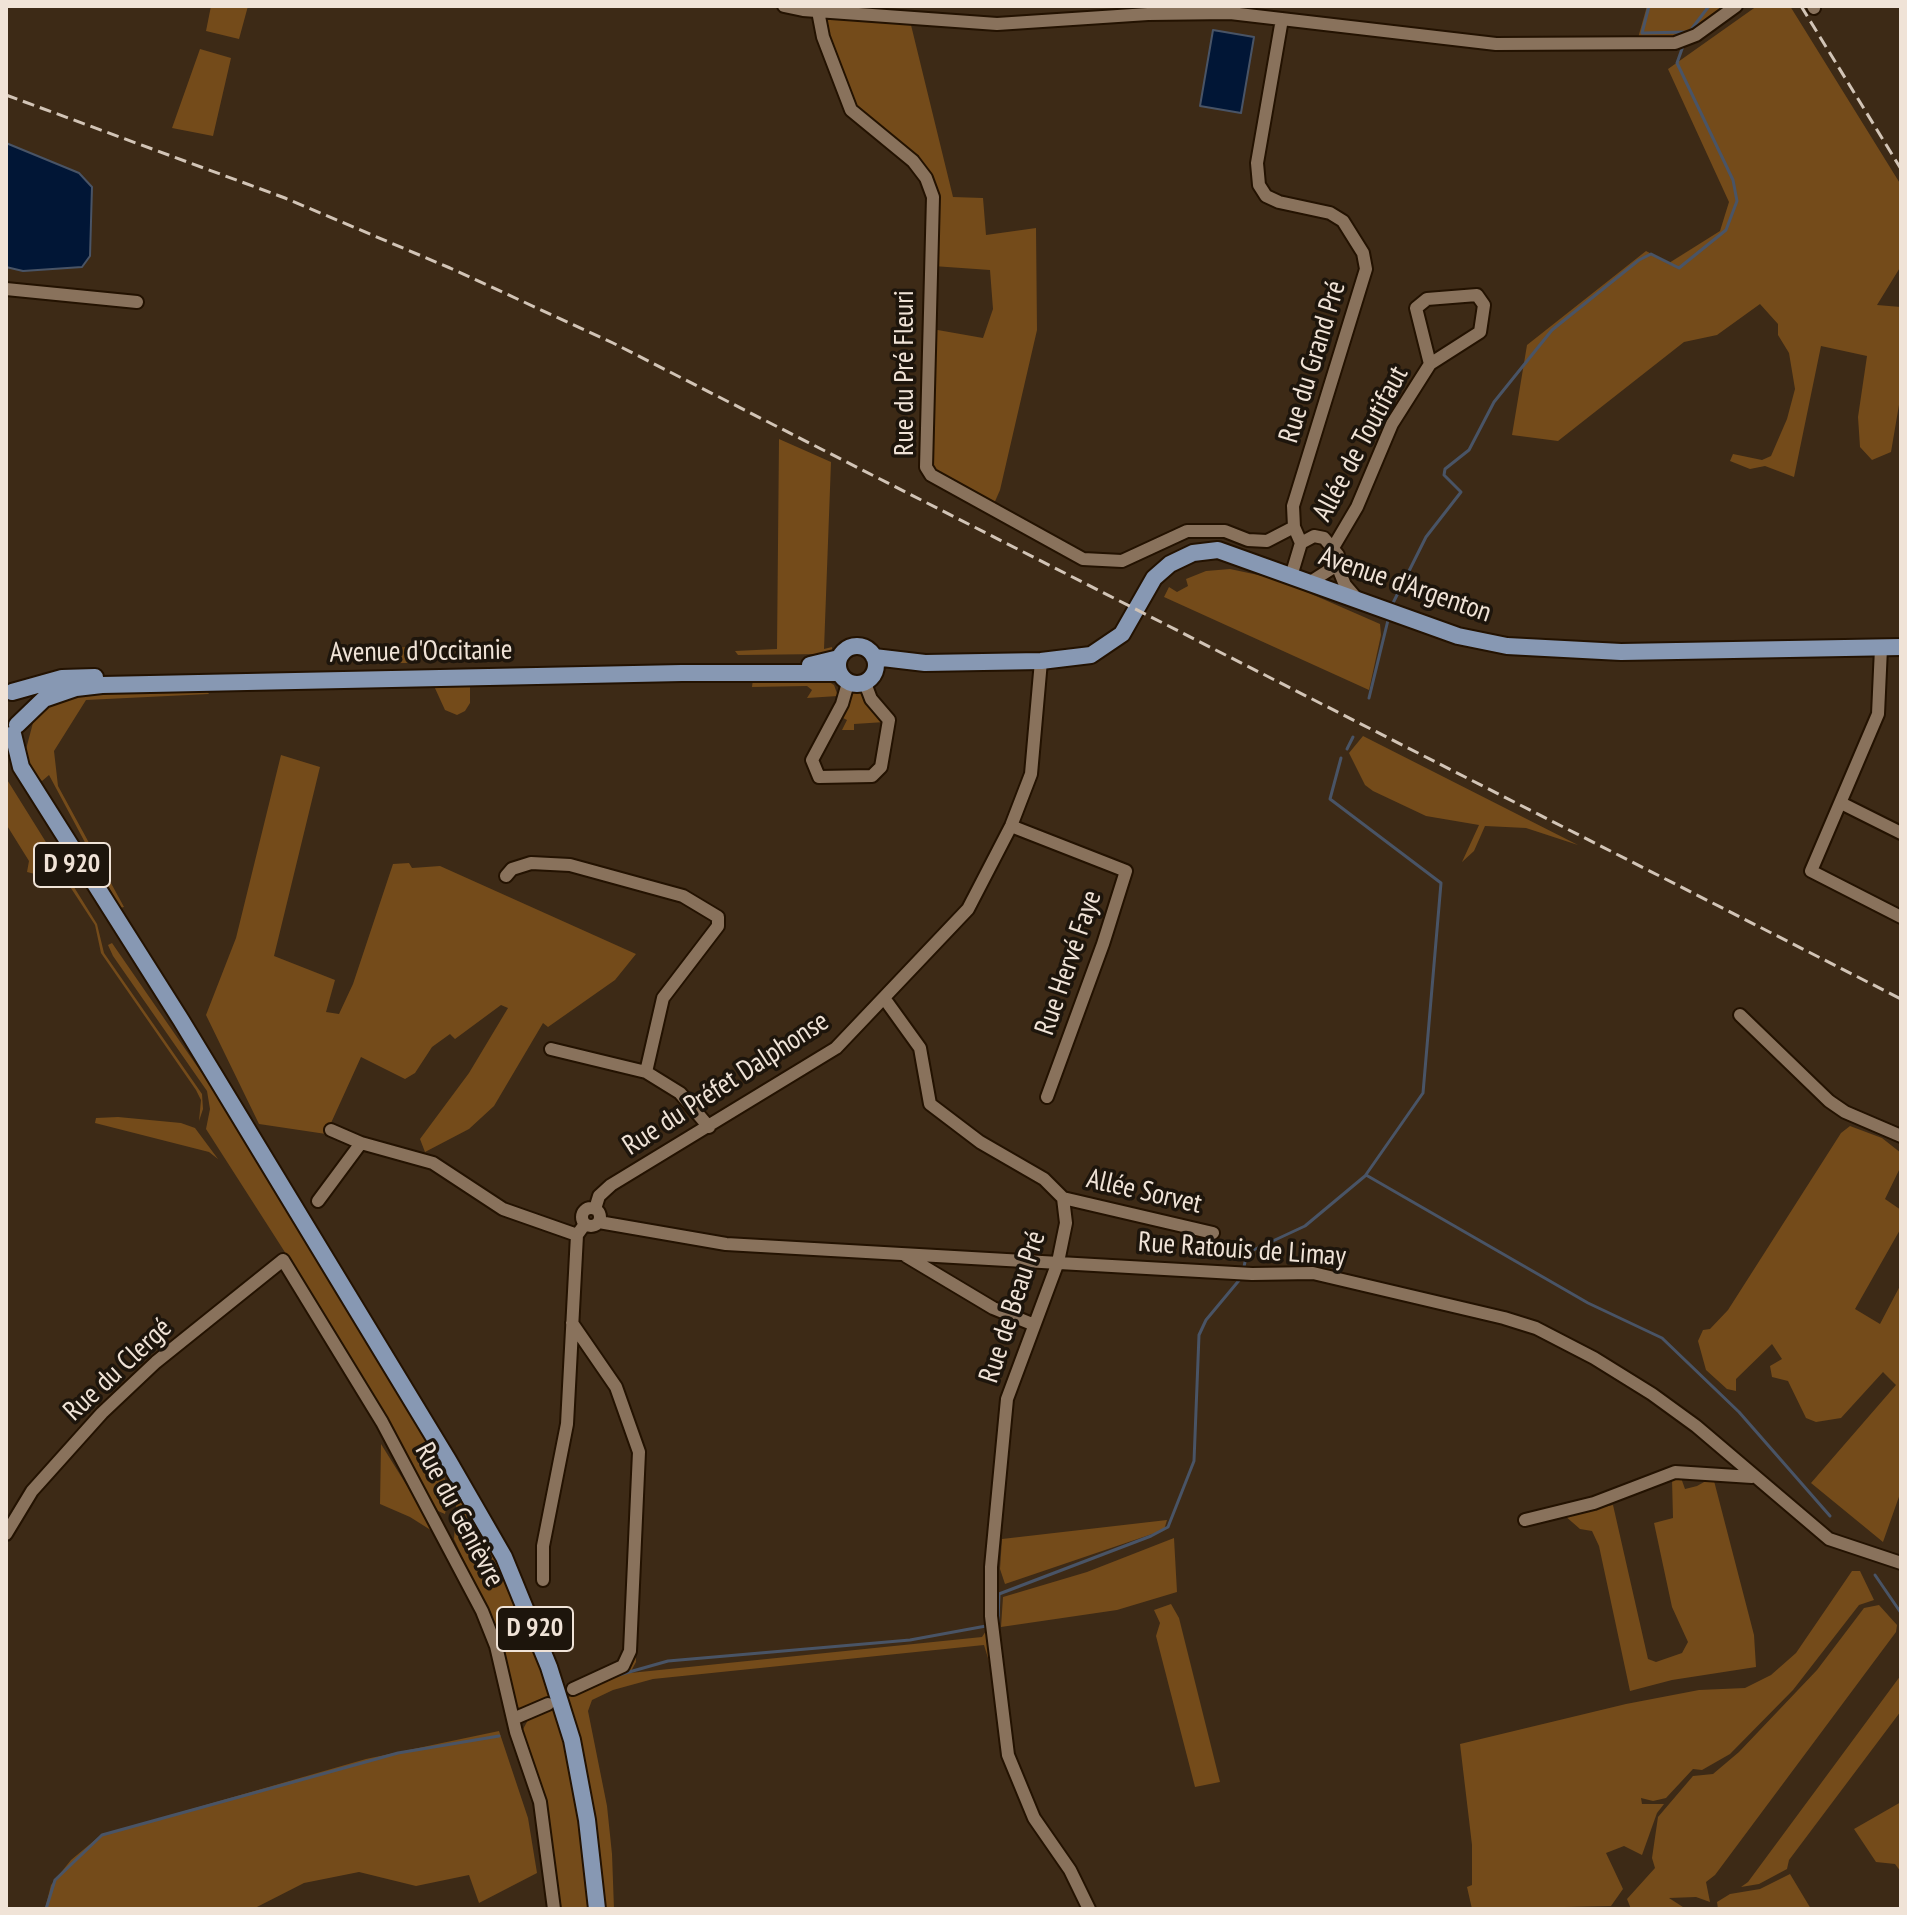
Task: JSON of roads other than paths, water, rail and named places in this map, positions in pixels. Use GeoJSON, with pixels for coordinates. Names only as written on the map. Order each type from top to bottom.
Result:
{"type":"FeatureCollection","features":[{"type":"Feature","properties":{"kind":"main road","name":"Avenue d'Argenton"},"geometry":{"type":"LineString","coordinates":[[1041,661],[1091,655],[1113,643],[1133,618],[1154,578],[1170,564],[1193,553],[1218,550],[1292,573],[1458,636],[1530,648],[1621,652],[1901,647]]}},
{"type":"Feature","properties":{"kind":"main road","name":"Avenue d'Occitanie"},"geometry":{"type":"LineString","coordinates":[[12,734],[44,699],[76,688],[102,685],[857,671],[925,663],[1041,661]]}},
{"type":"Feature","properties":{"kind":"main road","name":"Avenue d'Occitanie"},"geometry":{"type":"LineString","coordinates":[[9,688],[73,677],[820,664],[857,671]]}},
{"type":"Feature","properties":{"kind":"main road"},"geometry":{"type":"LineString","coordinates":[[9,688],[18,707],[12,734]]}},
{"type":"Feature","properties":{"kind":"main road","name":"D 920"},"geometry":{"type":"LineString","coordinates":[[12,734],[21,767],[190,1037],[504,1557],[549,1667],[572,1740],[587,1820],[597,1909]]}},
{"type":"Feature","properties":{"kind":"main road","name":"D 920"},"geometry":{"type":"LineString","coordinates":[[6,766],[190,1037]]}},
{"type":"Feature","properties":{"kind":"street"},"geometry":{"type":"LineString","coordinates":[[784,6],[997,24],[1181,10],[1496,44],[1675,43],[1696,35],[1736,6]]}},
{"type":"Feature","properties":{"kind":"street","name":"Rue du Pré Fleuri"},"geometry":{"type":"LineString","coordinates":[[817,8],[837,80],[851,110],[913,161],[926,178],[933,197],[926,467],[931,475],[1083,559],[1122,561],[1187,531],[1225,531],[1248,540],[1267,541],[1294,527]]}},
{"type":"Feature","properties":{"kind":"street","name":"Rue du Grand Pré"},"geometry":{"type":"LineString","coordinates":[[1282,19],[1257,163],[1259,185],[1266,196],[1279,202],[1317,210],[1343,221],[1363,253],[1366,269],[1293,506],[1294,527]]}},
{"type":"Feature","properties":{"kind":"street"},"geometry":{"type":"LineString","coordinates":[[6,289],[137,302]]}},
{"type":"Feature","properties":{"kind":"street","name":"Allée de Toutifaut"},"geometry":{"type":"LineString","coordinates":[[1334,546],[1357,507],[1392,424],[1430,364],[1480,332],[1484,305],[1477,295],[1427,299],[1416,308],[1430,364]]}},
{"type":"Feature","properties":{"kind":"street"},"geometry":{"type":"LineString","coordinates":[[1292,573],[1301,543],[1294,527]]}},
{"type":"Feature","properties":{"kind":"street"},"geometry":{"type":"LineString","coordinates":[[1301,543],[1314,536],[1334,546],[1338,555],[1337,565],[1357,599]]}},
{"type":"Feature","properties":{"kind":"street"},"geometry":{"type":"LineString","coordinates":[[1312,581],[1337,565]]}},
{"type":"Feature","properties":{"kind":"street"},"geometry":{"type":"LineString","coordinates":[[1881,648],[1878,714],[1811,871],[1901,917]]}},
{"type":"Feature","properties":{"kind":"street","name":"Rue du Préfet Dalphonse"},"geometry":{"type":"LineString","coordinates":[[595,1209],[599,1196],[611,1185],[836,1048],[968,909],[1011,826],[1031,774],[1041,661]]}},
{"type":"Feature","properties":{"kind":"street"},"geometry":{"type":"LineString","coordinates":[[857,671],[871,699],[889,720],[881,767],[872,776],[819,777],[812,760],[857,671]]}},
{"type":"Feature","properties":{"kind":"street"},"geometry":{"type":"LineString","coordinates":[[1841,803],[1901,833]]}},
{"type":"Feature","properties":{"kind":"street","name":"Rue Hervé Faye"},"geometry":{"type":"LineString","coordinates":[[1011,826],[1126,871],[1047,1097]]}},
{"type":"Feature","properties":{"kind":"street"},"geometry":{"type":"LineString","coordinates":[[506,876],[520,865],[550,862],[616,876],[689,899],[714,914],[719,922],[663,998],[646,1072]]}},
{"type":"Feature","properties":{"kind":"street","name":"Rue de Beau Pré"},"geometry":{"type":"LineString","coordinates":[[884,998],[920,1048],[930,1104],[980,1142],[1044,1179],[1063,1198],[1066,1223],[1058,1262],[1032,1324],[1007,1399],[991,1567],[991,1616],[1008,1755],[1034,1818],[1070,1870],[1089,1909]]}},
{"type":"Feature","properties":{"kind":"street"},"geometry":{"type":"LineString","coordinates":[[1740,1015],[1829,1101],[1845,1112],[1901,1136]]}},
{"type":"Feature","properties":{"kind":"street"},"geometry":{"type":"LineString","coordinates":[[551,1049],[646,1072],[680,1093],[709,1127]]}},
{"type":"Feature","properties":{"kind":"street"},"geometry":{"type":"LineString","coordinates":[[331,1130],[361,1143],[433,1163],[503,1209],[577,1235]]}},
{"type":"Feature","properties":{"kind":"street"},"geometry":{"type":"LineString","coordinates":[[318,1201],[361,1143]]}},
{"type":"Feature","properties":{"kind":"street","name":"Allée Sorvet"},"geometry":{"type":"LineString","coordinates":[[1063,1198],[1213,1233]]}},
{"type":"Feature","properties":{"kind":"street"},"geometry":{"type":"LineString","coordinates":[[543,1580],[543,1546],[567,1424],[577,1235],[585,1224],[583,1214],[595,1209],[599,1213],[599,1222],[591,1226],[585,1224]]}},
{"type":"Feature","properties":{"kind":"street","name":"Rue Ratouis de Limay"},"geometry":{"type":"LineString","coordinates":[[599,1222],[726,1244],[1228,1273],[1341,1276],[1536,1328],[1594,1358],[1652,1394],[1696,1426],[1752,1477],[1829,1539],[1901,1563]]}},
{"type":"Feature","properties":{"kind":"street"},"geometry":{"type":"LineString","coordinates":[[904,1254],[993,1308],[1032,1324]]}},
{"type":"Feature","properties":{"kind":"street","name":"Rue du Clergé"},"geometry":{"type":"LineString","coordinates":[[6,1534],[32,1491],[102,1413],[156,1362],[283,1260]]}},
{"type":"Feature","properties":{"kind":"street","name":"Rue du Genièvre"},"geometry":{"type":"LineString","coordinates":[[283,1260],[382,1422],[463,1567],[496,1646],[513,1719],[540,1802],[554,1909]]}},
{"type":"Feature","properties":{"kind":"street"},"geometry":{"type":"LineString","coordinates":[[572,1323],[616,1387],[639,1452],[630,1651],[623,1666],[573,1689]]}},
{"type":"Feature","properties":{"kind":"street"},"geometry":{"type":"LineString","coordinates":[[1525,1520],[1594,1503],[1675,1472],[1752,1477]]}},
{"type":"Feature","properties":{"kind":"street"},"geometry":{"type":"LineString","coordinates":[[513,1719],[548,1704]]}},
{"type":"Feature","properties":{"kind":"water"},"geometry":{"type":"Polygon","coordinates":[[[1213,30],[1254,37],[1241,113],[1200,106],[1213,30]]]}},
{"type":"Feature","properties":{"kind":"water"},"geometry":{"type":"Polygon","coordinates":[[[6,143],[79,173],[92,187],[90,256],[82,267],[23,271],[6,267],[6,143]]]}},
{"type":"Feature","properties":{"kind":"waterway"},"geometry":{"type":"LineString","coordinates":[[1649,6],[1642,33],[1687,32]]}},
{"type":"Feature","properties":{"kind":"waterway"},"geometry":{"type":"LineString","coordinates":[[1687,35],[1709,6]]}},
{"type":"Feature","properties":{"kind":"waterway"},"geometry":{"type":"LineString","coordinates":[[1392,605],[1426,537],[1461,492],[1444,475],[1445,469],[1469,450],[1494,402],[1552,330],[1639,260],[1651,254],[1679,268],[1726,230],[1737,201],[1733,180],[1677,63],[1683,46]]}},
{"type":"Feature","properties":{"kind":"waterway"},"geometry":{"type":"LineString","coordinates":[[1369,698],[1389,616]]}},
{"type":"Feature","properties":{"kind":"waterway"},"geometry":{"type":"LineString","coordinates":[[1347,749],[1353,737]]}},
{"type":"Feature","properties":{"kind":"waterway"},"geometry":{"type":"LineString","coordinates":[[1243,1271],[1247,1253],[1305,1226],[1365,1176],[1423,1093],[1441,883],[1330,799],[1341,758]]}},
{"type":"Feature","properties":{"kind":"waterway"},"geometry":{"type":"LineString","coordinates":[[1366,1175],[1588,1303],[1662,1338],[1739,1412],[1830,1516]]}},
{"type":"Feature","properties":{"kind":"waterway"},"geometry":{"type":"LineString","coordinates":[[998,1622],[999,1594],[1168,1527],[1194,1461],[1199,1335],[1206,1320],[1241,1278]]}},
{"type":"Feature","properties":{"kind":"waterway"},"geometry":{"type":"LineString","coordinates":[[1875,1575],[1901,1613]]}},
{"type":"Feature","properties":{"kind":"waterway"},"geometry":{"type":"LineString","coordinates":[[615,1676],[668,1661],[910,1640],[986,1626]]}},
{"type":"Feature","properties":{"kind":"waterway"},"geometry":{"type":"LineString","coordinates":[[46,1909],[55,1880],[102,1835],[398,1753],[499,1736]]}},
{"type":"Feature","properties":{"kind":"railway"},"geometry":{"type":"LineString","coordinates":[[1801,6],[1901,169]]}},
{"type":"Feature","properties":{"kind":"railway"},"geometry":{"type":"LineString","coordinates":[[6,95],[285,198],[450,268],[613,343],[1901,999]]}}]}
